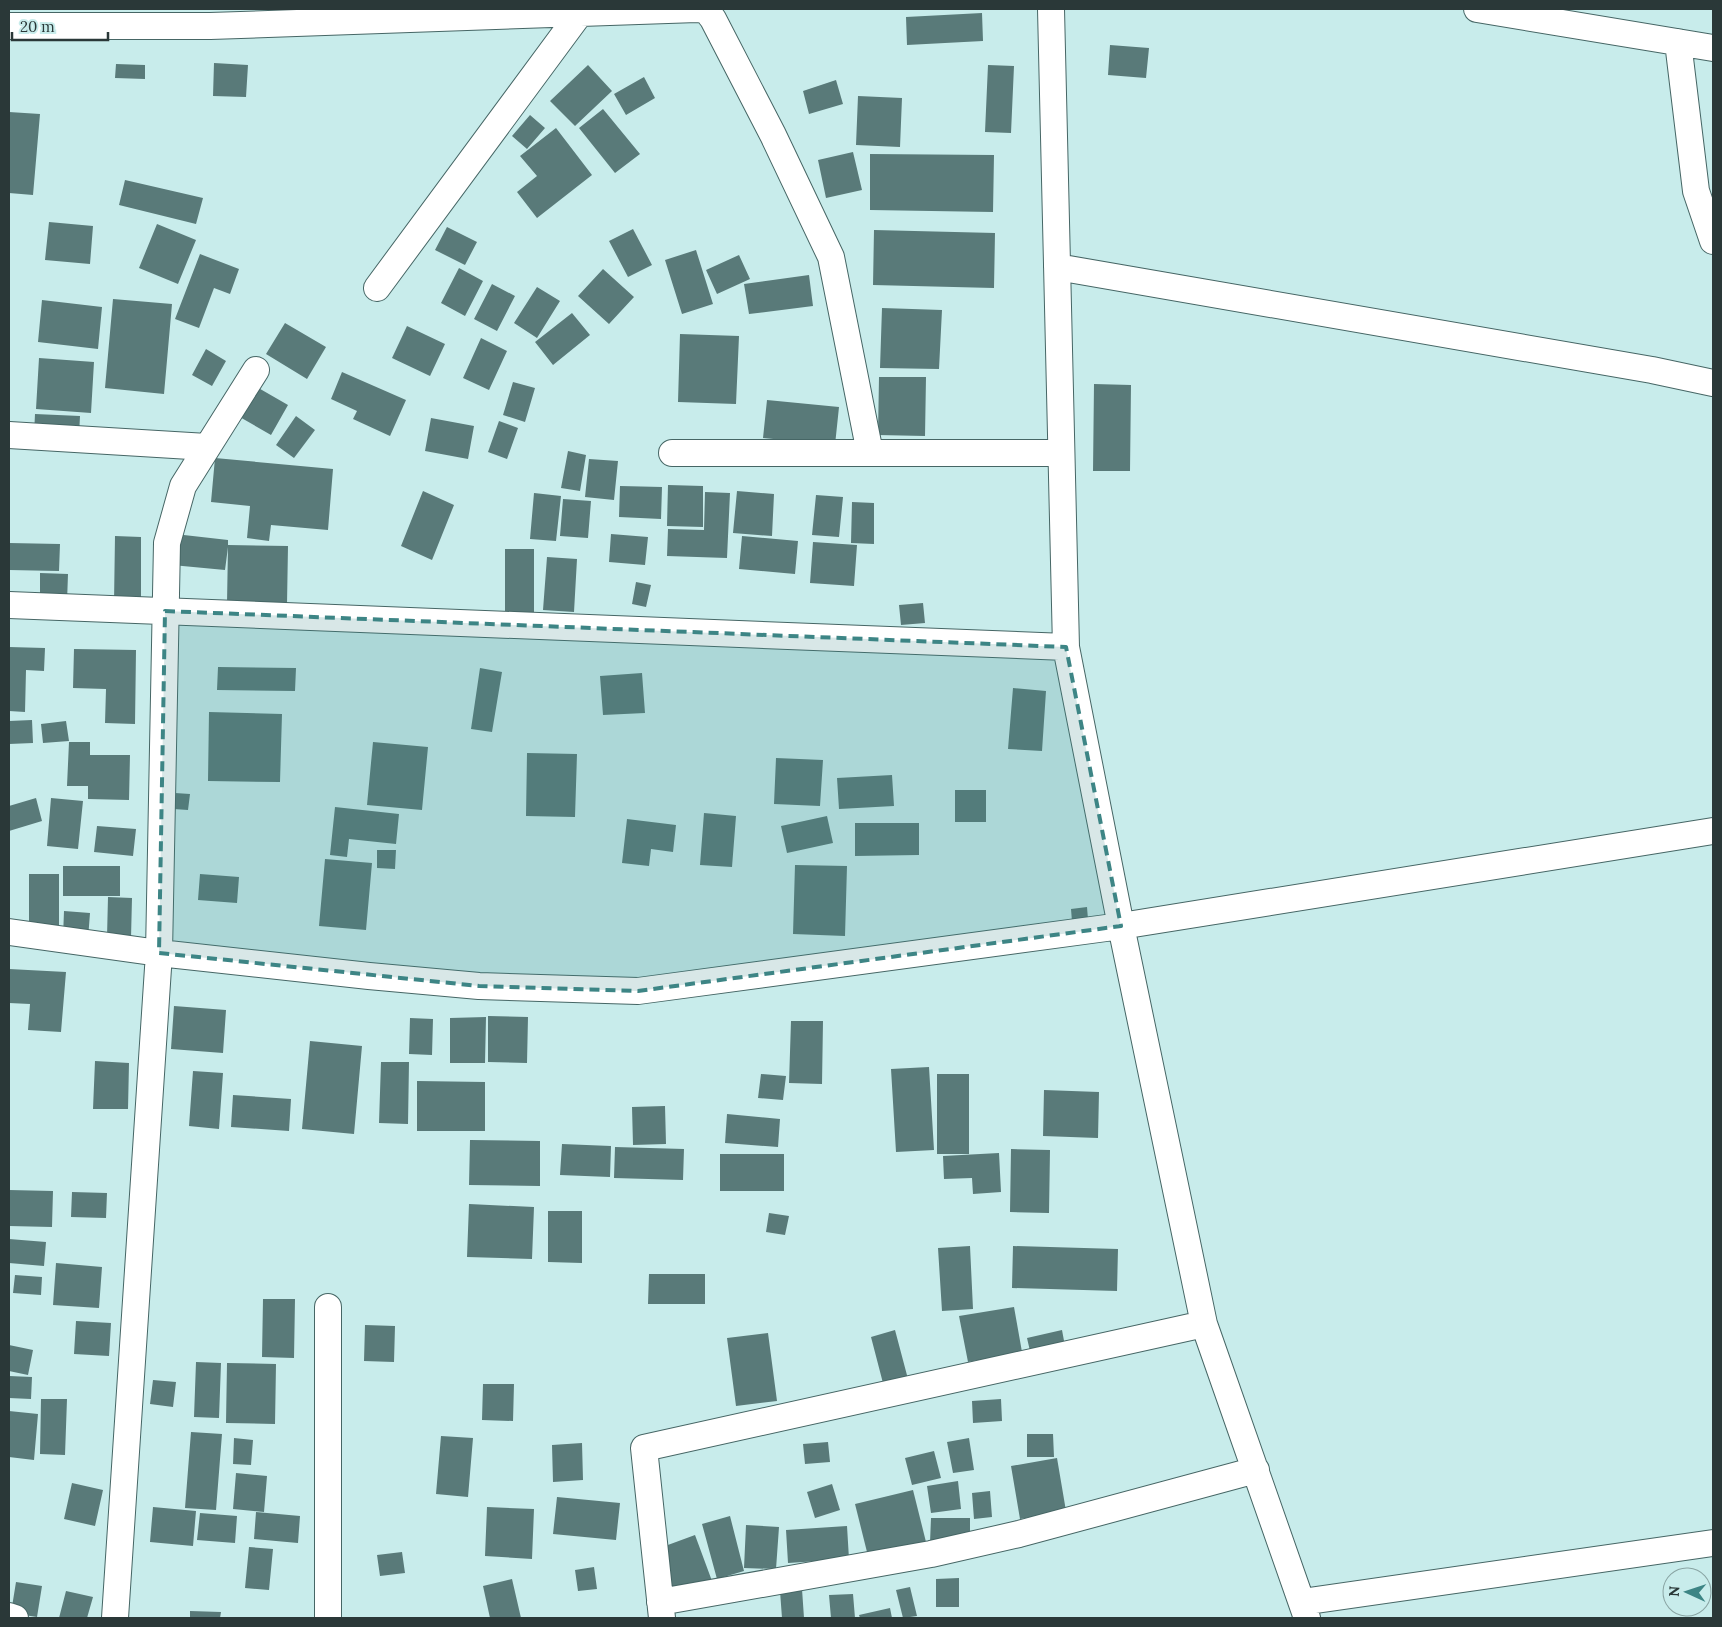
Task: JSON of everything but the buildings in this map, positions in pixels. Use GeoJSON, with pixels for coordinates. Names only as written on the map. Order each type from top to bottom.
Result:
{"type":"FeatureCollection","features":[{"type":"Feature","properties":{"kind":"street"},"geometry":{"type":"LineString","coordinates":[[1051,9],[1066,647],[1121,926],[1204,1324],[1304,1610],[1713,1543]]}},
{"type":"Feature","properties":{"kind":"street"},"geometry":{"type":"LineString","coordinates":[[1477,9],[1713,48]]}},
{"type":"Feature","properties":{"kind":"street"},"geometry":{"type":"LineString","coordinates":[[9,26],[210,26],[706,10],[713,19],[773,135],[831,257],[870,453]]}},
{"type":"Feature","properties":{"kind":"street"},"geometry":{"type":"LineString","coordinates":[[377,288],[580,13]]}},
{"type":"Feature","properties":{"kind":"street"},"geometry":{"type":"LineString","coordinates":[[1678,42],[1713,241]]}},
{"type":"Feature","properties":{"kind":"street"},"geometry":{"type":"LineString","coordinates":[[1057,267],[1652,370],[1713,383]]}},
{"type":"Feature","properties":{"kind":"street"},"geometry":{"type":"LineString","coordinates":[[115,1618],[159,953],[167,543],[183,486],[256,370]]}},
{"type":"Feature","properties":{"kind":"street"},"geometry":{"type":"LineString","coordinates":[[9,435],[207,447]]}},
{"type":"Feature","properties":{"kind":"street"},"geometry":{"type":"LineString","coordinates":[[672,453],[1062,453]]}},
{"type":"Feature","properties":{"kind":"street"},"geometry":{"type":"LineString","coordinates":[[9,605],[1066,647]]}},
{"type":"Feature","properties":{"kind":"street"},"geometry":{"type":"LineString","coordinates":[[9,932],[159,953],[479,986],[638,991],[1121,926],[1713,832]]}},
{"type":"Feature","properties":{"kind":"street"},"geometry":{"type":"LineString","coordinates":[[328,1307],[328,1618]]}},
{"type":"Feature","properties":{"kind":"street"},"geometry":{"type":"LineString","coordinates":[[1204,1324],[644,1448],[661,1610],[1019,1534],[1256,1470]]}},
{"type":"Feature","properties":{"kind":"street"},"geometry":{"type":"LineString","coordinates":[[9,1616],[15,1618]]}},
{"type":"Feature","properties":{"kind":"highlighted area"},"geometry":{"type":"Polygon","coordinates":[[[165,611],[1066,647],[1121,926],[638,991],[479,986],[159,953],[165,611]]]}}]}
